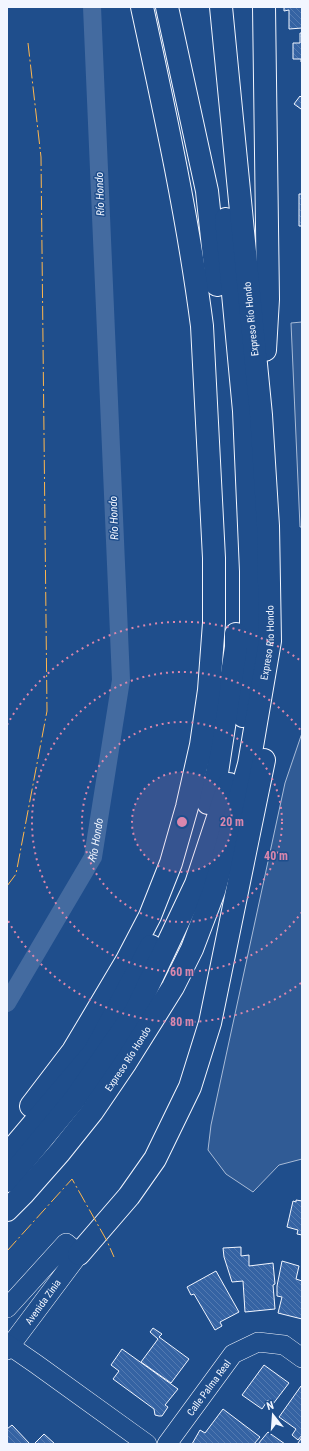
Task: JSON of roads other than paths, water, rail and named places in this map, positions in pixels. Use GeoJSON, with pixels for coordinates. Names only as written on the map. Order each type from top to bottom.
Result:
{"type":"FeatureCollection","features":[{"type":"Feature","properties":{"kind":"highway"},"geometry":{"type":"LineString","coordinates":[[7,1133],[26,1113],[72,1051],[126,962],[150,916],[171,863],[187,807],[201,745],[209,690],[214,623],[214,558],[202,326],[177,174],[142,7]]}},
{"type":"Feature","properties":{"kind":"highway"},"geometry":{"type":"LineString","coordinates":[[7,1155],[95,1051],[186,880],[217,773],[236,647],[238,572],[229,397],[207,191],[167,7]]}},
{"type":"Feature","properties":{"kind":"highway"},"geometry":{"type":"LineString","coordinates":[[7,1181],[75,1100],[136,1010],[196,884],[226,794],[242,726],[251,646],[251,571],[244,411],[208,7]]}},
{"type":"Feature","properties":{"kind":"highway","name":"Expreso Río Hondo"},"geometry":{"type":"LineString","coordinates":[[7,1210],[51,1162],[92,1112],[152,1021],[172,987],[192,949],[214,891],[249,764],[270,641],[268,526],[261,415],[221,7]]}},
{"type":"Feature","properties":{"kind":"highway"},"geometry":{"type":"LineString","coordinates":[[261,415],[268,299],[264,7]]}},
{"type":"Feature","properties":{"kind":"highway"},"geometry":{"type":"LineString","coordinates":[[73,1248],[129,1196],[155,1159],[190,1087],[198,1063],[210,1023],[266,746],[274,684],[270,641]]}},
{"type":"Feature","properties":{"kind":"street","name":"Avenida Zinia"},"geometry":{"type":"LineString","coordinates":[[7,1308],[73,1248]]}},
{"type":"Feature","properties":{"kind":"street","name":"Avenida Zinia"},"geometry":{"type":"LineString","coordinates":[[8,1347],[73,1248]]}},
{"type":"Feature","properties":{"kind":"street","name":"Calle Palma Real"},"geometry":{"type":"LineString","coordinates":[[167,1444],[233,1354],[258,1342],[284,1345],[302,1358]]}},
{"type":"Feature","properties":{"kind":"street"},"geometry":{"type":"LineString","coordinates":[[8,1347],[36,1364],[147,1444]]}},
{"type":"Feature","properties":{"kind":"waterway","name":"Río Hondo"},"geometry":{"type":"LineString","coordinates":[[7,1003],[93,857],[121,680],[92,7]]}}]}
